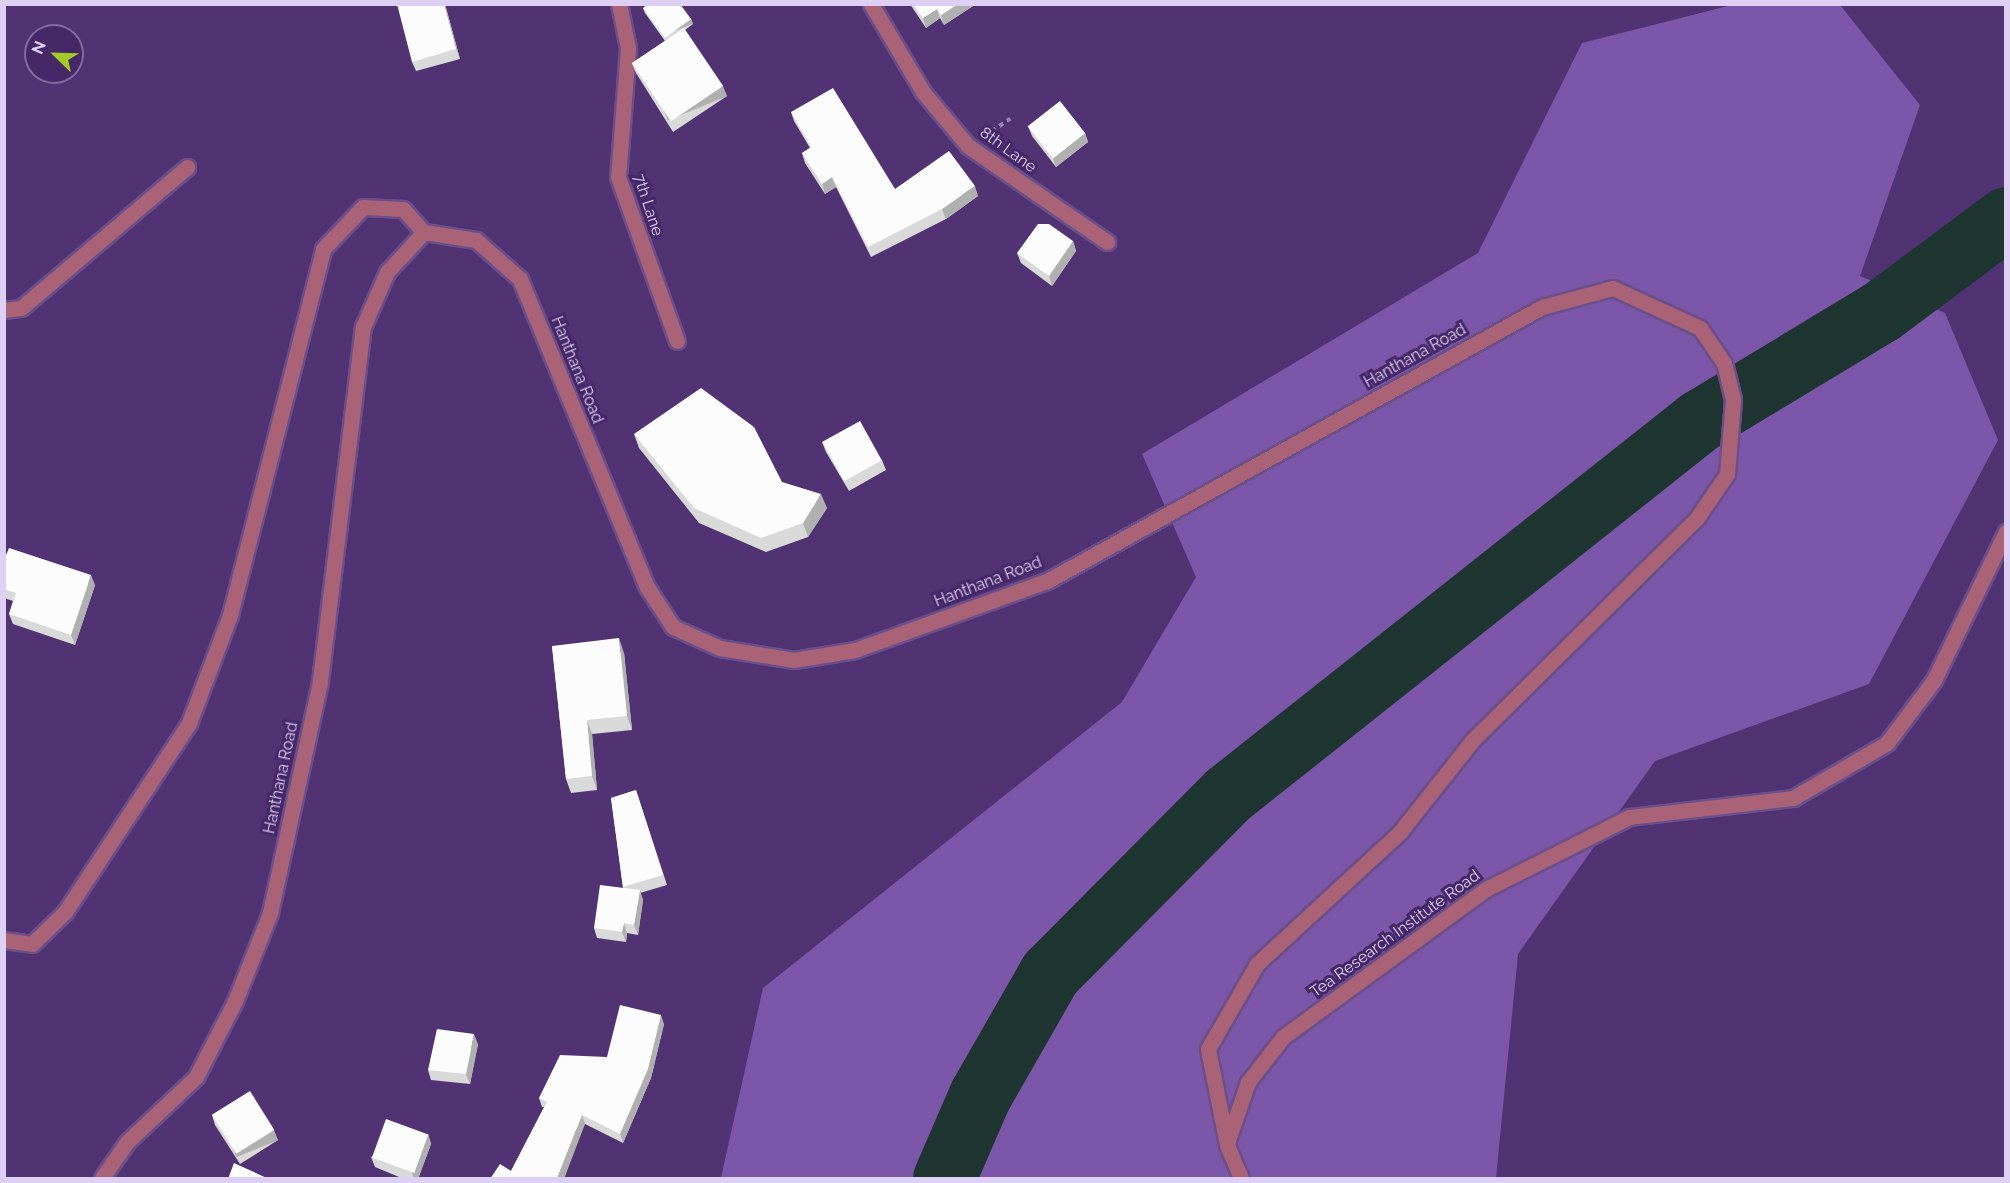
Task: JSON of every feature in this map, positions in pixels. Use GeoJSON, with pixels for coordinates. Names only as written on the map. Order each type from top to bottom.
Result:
{"type":"FeatureCollection","features":[{"type":"Feature","properties":{"kind":"street","name":"7th Lane"},"geometry":{"type":"LineString","coordinates":[[619,4],[628,48],[618,177],[676,341]]}},
{"type":"Feature","properties":{"kind":"street","name":"8th Lane"},"geometry":{"type":"LineString","coordinates":[[871,4],[923,92],[968,146],[1107,242]]}},
{"type":"Feature","properties":{"kind":"street"},"geometry":{"type":"LineString","coordinates":[[4,310],[21,308],[187,167]]}},
{"type":"Feature","properties":{"kind":"street"},"geometry":{"type":"LineString","coordinates":[[4,940],[32,944],[65,912],[189,723],[230,615],[323,249],[363,207],[403,209],[424,232]]}},
{"type":"Feature","properties":{"kind":"street","name":"Hanthana Road"},"geometry":{"type":"LineString","coordinates":[[102,1179],[127,1142],[196,1077],[235,1001],[270,913],[320,681],[363,327],[387,272],[424,232],[476,240],[520,279],[647,587],[673,627],[720,648],[794,660],[855,650],[1047,581],[1542,307],[1613,288],[1700,328],[1724,363],[1733,399],[1727,474],[1697,518],[1472,741],[1400,832],[1257,964],[1208,1049],[1227,1145],[1241,1179]]}},
{"type":"Feature","properties":{"kind":"street","name":"Tea Research Institute Road"},"geometry":{"type":"LineString","coordinates":[[1227,1145],[1248,1082],[1283,1037],[1486,889],[1629,817],[1793,798],[1887,743],[1934,680],[2006,532]]}},
{"type":"Feature","properties":{"kind":"shaded area"},"geometry":{"type":"Polygon","coordinates":[[[1732,5],[1840,5],[1920,105],[1860,276],[1945,313],[1998,440],[1869,684],[1655,761],[1518,954],[1496,1178],[721,1178],[763,988],[1122,702],[1196,577],[1142,454],[1478,253],[1582,43],[1732,5]]]}},
{"type":"Feature","properties":{"kind":"building"},"geometry":{"type":"Polygon","coordinates":[[[397,4],[444,4],[456,49],[412,62],[397,4]]]}},
{"type":"Feature","properties":{"kind":"building"},"geometry":{"type":"Polygon","coordinates":[[[648,4],[680,4],[691,19],[665,38],[643,8],[648,4]]]}},
{"type":"Feature","properties":{"kind":"building"},"geometry":{"type":"Polygon","coordinates":[[[913,4],[958,4],[941,15],[937,9],[923,18],[913,4]]]}},
{"type":"Feature","properties":{"kind":"building"},"geometry":{"type":"Polygon","coordinates":[[[684,28],[723,86],[671,121],[632,63],[684,28]]]}},
{"type":"Feature","properties":{"kind":"building"},"geometry":{"type":"Polygon","coordinates":[[[833,88],[895,189],[949,151],[975,186],[942,209],[868,247],[832,177],[822,184],[802,153],[811,147],[791,112],[833,88]]]}},
{"type":"Feature","properties":{"kind":"building"},"geometry":{"type":"Polygon","coordinates":[[[1060,101],[1085,133],[1053,159],[1028,126],[1060,101]]]}},
{"type":"Feature","properties":{"kind":"building"},"geometry":{"type":"Polygon","coordinates":[[[1038,224],[1049,224],[1073,241],[1049,276],[1017,253],[1038,224]]]}},
{"type":"Feature","properties":{"kind":"building"},"geometry":{"type":"Polygon","coordinates":[[[701,388],[754,427],[782,482],[821,494],[803,523],[761,538],[694,508],[634,434],[701,388]]]}},
{"type":"Feature","properties":{"kind":"building"},"geometry":{"type":"Polygon","coordinates":[[[860,421],[882,460],[844,481],[822,442],[860,421]]]}},
{"type":"Feature","properties":{"kind":"building"},"geometry":{"type":"Polygon","coordinates":[[[9,548],[91,575],[71,635],[9,614],[16,593],[4,589],[4,560],[9,548]]]}},
{"type":"Feature","properties":{"kind":"building"},"geometry":{"type":"Polygon","coordinates":[[[619,638],[627,716],[587,720],[592,776],[566,779],[552,646],[619,638]]]}},
{"type":"Feature","properties":{"kind":"building"},"geometry":{"type":"Polygon","coordinates":[[[636,790],[663,875],[623,887],[611,798],[636,790]]]}},
{"type":"Feature","properties":{"kind":"building"},"geometry":{"type":"Polygon","coordinates":[[[600,885],[640,890],[634,925],[624,923],[622,932],[594,928],[600,885]]]}},
{"type":"Feature","properties":{"kind":"building"},"geometry":{"type":"Polygon","coordinates":[[[620,1005],[661,1015],[648,1069],[620,1134],[582,1115],[557,1179],[490,1179],[500,1164],[511,1171],[547,1102],[539,1098],[560,1055],[607,1057],[620,1005]]]}},
{"type":"Feature","properties":{"kind":"building"},"geometry":{"type":"Polygon","coordinates":[[[437,1029],[474,1034],[466,1074],[428,1070],[437,1029]]]}},
{"type":"Feature","properties":{"kind":"building"},"geometry":{"type":"Polygon","coordinates":[[[250,1091],[274,1130],[236,1154],[212,1115],[250,1091]]]}},
{"type":"Feature","properties":{"kind":"building"},"geometry":{"type":"Polygon","coordinates":[[[386,1119],[428,1134],[414,1173],[372,1158],[386,1119]]]}},
{"type":"Feature","properties":{"kind":"building"},"geometry":{"type":"Polygon","coordinates":[[[234,1163],[269,1179],[228,1179],[234,1163]]]}},
{"type":"Feature","properties":{"kind":"waterway"},"geometry":{"type":"LineString","coordinates":[[944,1178],[980,1095],[1050,973],[1228,794],[1699,421],[1880,312],[2006,218]]}}]}
